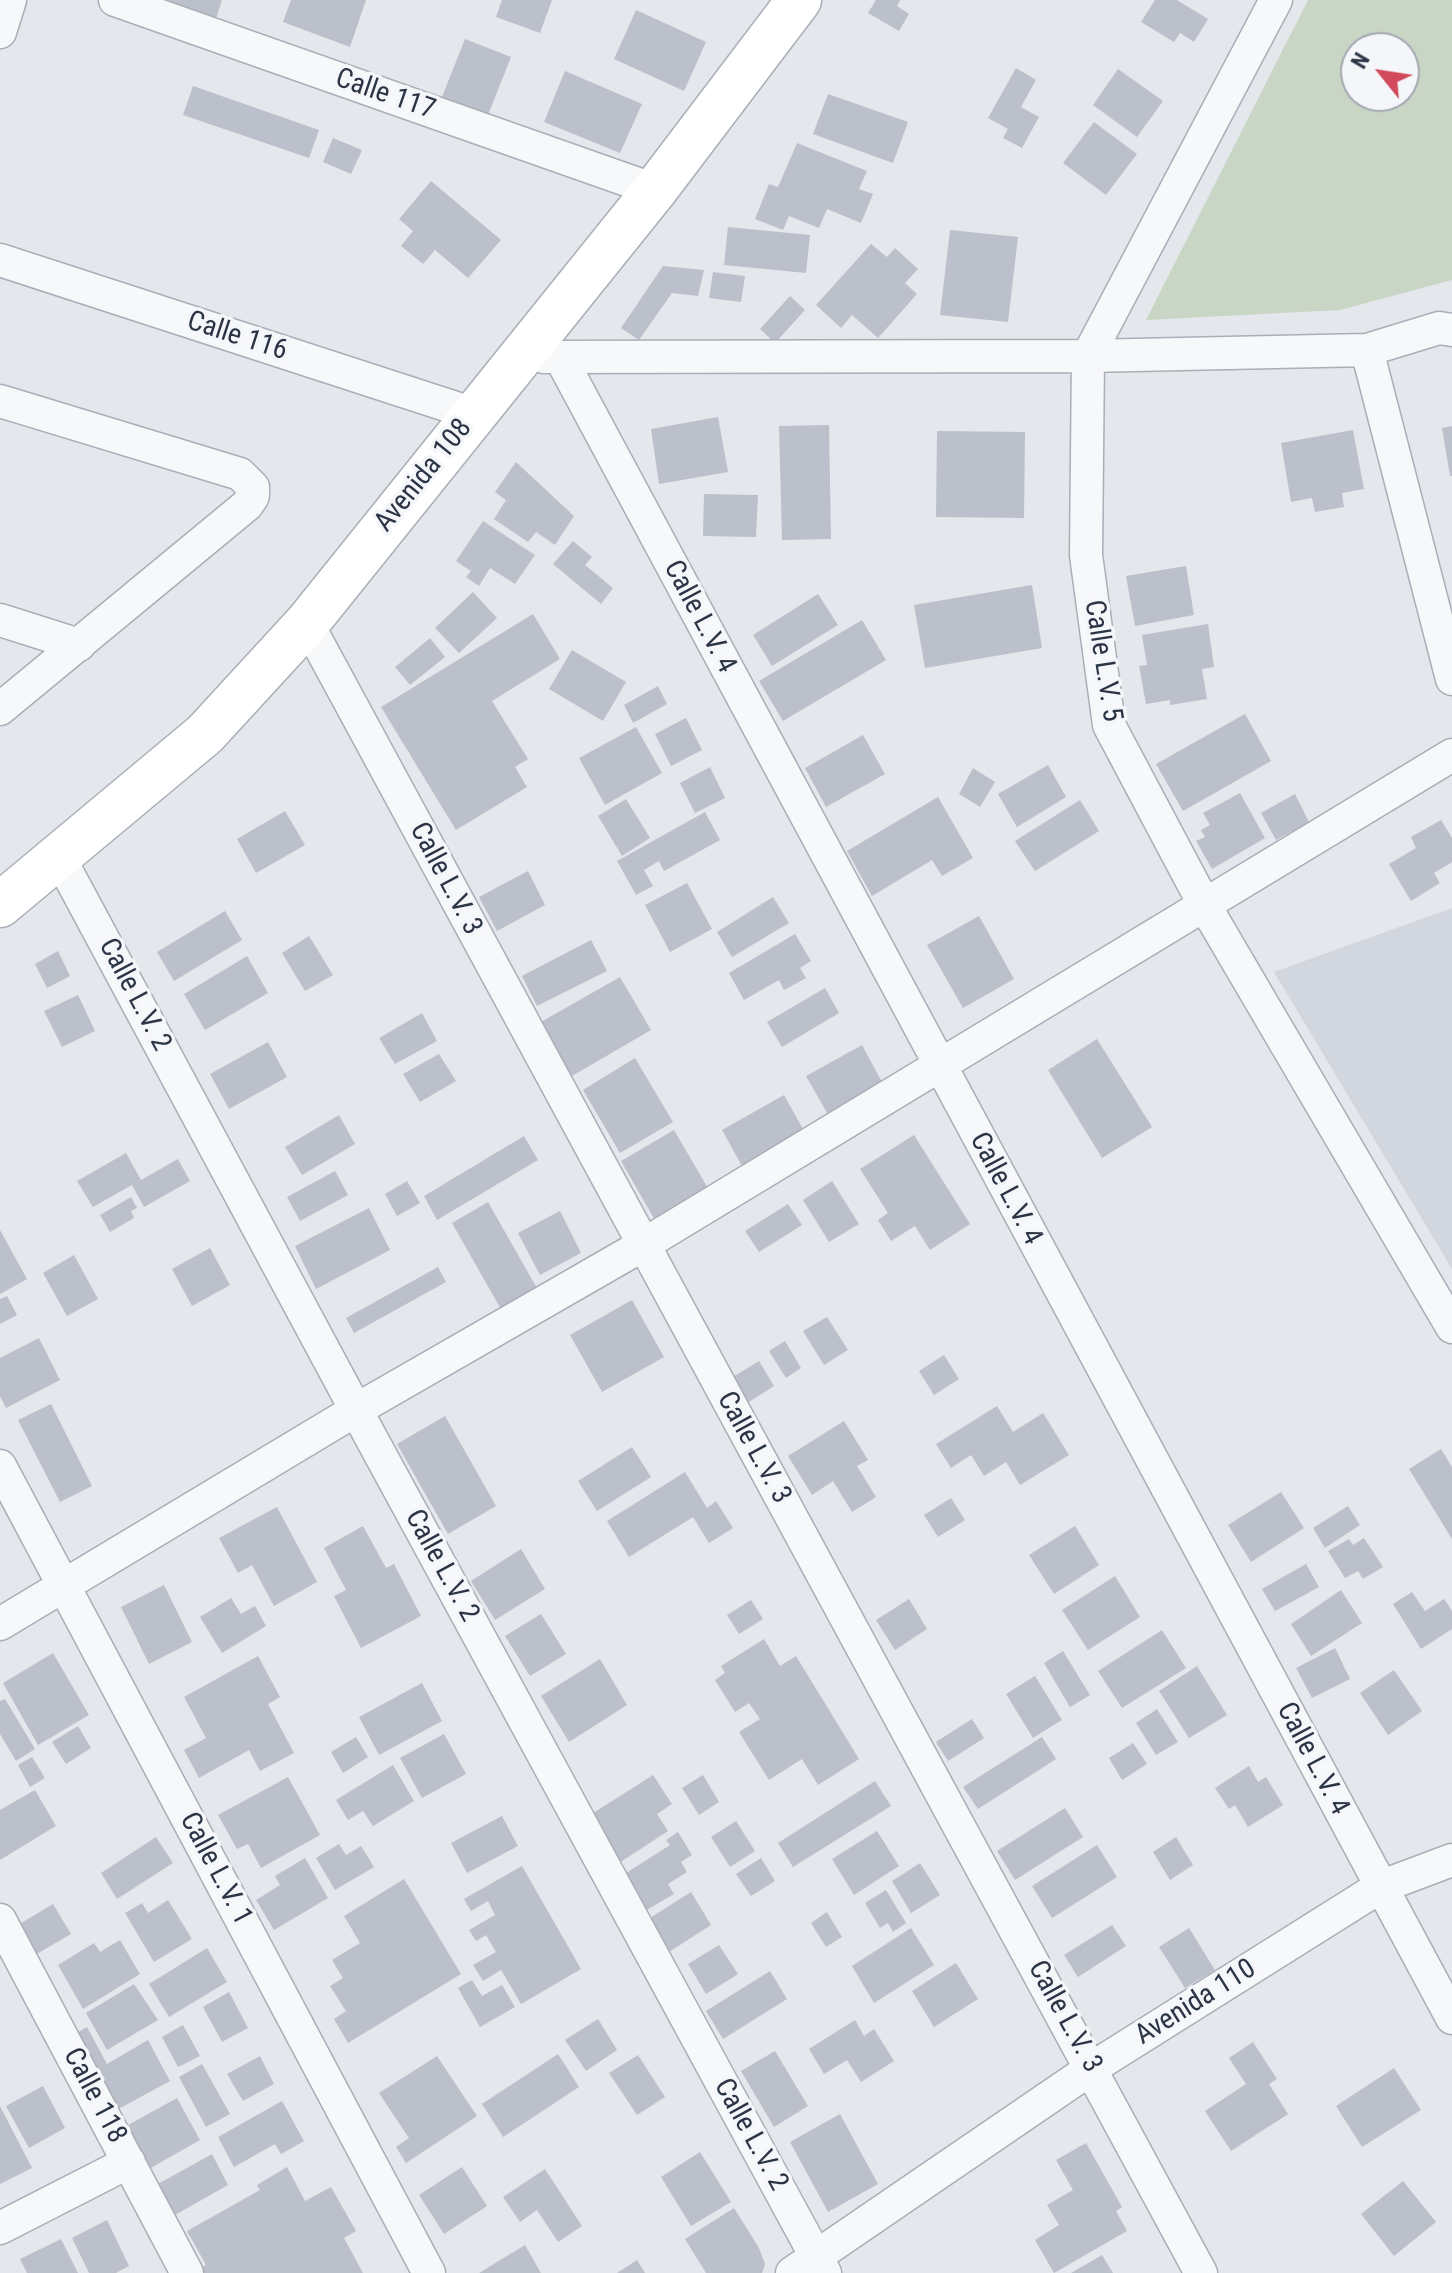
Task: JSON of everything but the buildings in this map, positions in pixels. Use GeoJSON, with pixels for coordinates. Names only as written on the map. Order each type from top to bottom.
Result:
{"type":"FeatureCollection","features":[{"type":"Feature","properties":{"kind":"street"},"geometry":{"type":"LineString","coordinates":[[0,32],[10,0]]}},
{"type":"Feature","properties":{"kind":"street","name":"Calle 117"},"geometry":{"type":"LineString","coordinates":[[115,0],[655,190]]}},
{"type":"Feature","properties":{"kind":"street","name":"Avenida 108"},"geometry":{"type":"LineString","coordinates":[[0,905],[205,734],[307,623],[474,414],[540,357],[655,190],[799,0]]}},
{"type":"Feature","properties":{"kind":"street","name":"Calle L.V. 5"},"geometry":{"type":"LineString","coordinates":[[1276,0],[1088,356],[1086,555],[1109,725],[1205,906],[1452,1327]]}},
{"type":"Feature","properties":{"kind":"street","name":"Calle 116"},"geometry":{"type":"LineString","coordinates":[[0,260],[474,414]]}},
{"type":"Feature","properties":{"kind":"street"},"geometry":{"type":"LineString","coordinates":[[540,357],[1088,356],[1367,350],[1448,327]]}},
{"type":"Feature","properties":{"kind":"street"},"geometry":{"type":"LineString","coordinates":[[1367,350],[1452,679]]}},
{"type":"Feature","properties":{"kind":"street","name":"Calle L.V. 4"},"geometry":{"type":"LineString","coordinates":[[540,357],[939,1065],[1452,2018]]}},
{"type":"Feature","properties":{"kind":"street"},"geometry":{"type":"LineString","coordinates":[[0,401],[240,474],[253,487],[253,496],[247,505],[0,709]]}},
{"type":"Feature","properties":{"kind":"street"},"geometry":{"type":"LineString","coordinates":[[0,620],[79,645]]}},
{"type":"Feature","properties":{"kind":"street","name":"Calle L.V. 3"},"geometry":{"type":"LineString","coordinates":[[307,623],[1201,2273]]}},
{"type":"Feature","properties":{"kind":"street"},"geometry":{"type":"LineString","coordinates":[[0,1624],[356,1410],[643,1245],[1452,755]]}},
{"type":"Feature","properties":{"kind":"street","name":"Calle L.V. 2"},"geometry":{"type":"LineString","coordinates":[[59,857],[811,2267]]}},
{"type":"Feature","properties":{"kind":"street","name":"Calle L.V. 1"},"geometry":{"type":"LineString","coordinates":[[0,1466],[429,2273]]}},
{"type":"Feature","properties":{"kind":"street","name":"Avenida 110"},"geometry":{"type":"LineString","coordinates":[[811,2267],[1092,2068],[1380,1887],[1452,1860]]}},
{"type":"Feature","properties":{"kind":"street","name":"Calle 118"},"geometry":{"type":"LineString","coordinates":[[0,1920],[187,2273]]}},
{"type":"Feature","properties":{"kind":"street"},"geometry":{"type":"LineString","coordinates":[[0,2228],[129,2162]]}},
{"type":"Feature","properties":{"kind":"shaded area"},"geometry":{"type":"Polygon","coordinates":[[[1452,908],[1452,1269],[1274,972],[1452,908]]]}},
{"type":"Feature","properties":{"kind":"green space"},"geometry":{"type":"Polygon","coordinates":[[[1308,0],[1452,0],[1452,280],[1340,310],[1146,320],[1308,0]]]}}]}
